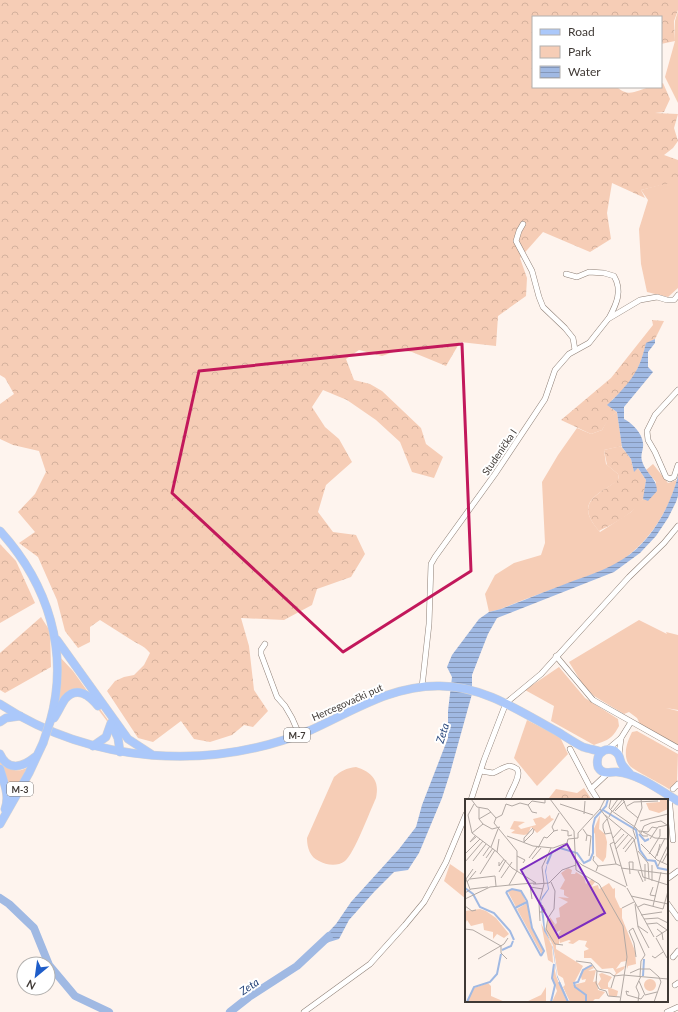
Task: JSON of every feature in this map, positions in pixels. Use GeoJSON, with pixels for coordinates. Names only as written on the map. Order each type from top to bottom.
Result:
{"type":"FeatureCollection","features":[{"type":"Feature","properties":{"kind":"main road","name":"M-3"},"geometry":{"type":"LineString","coordinates":[[0,531],[20,556],[46,607],[55,637],[58,660],[58,681],[54,707],[43,743],[39,754],[0,824]]}},
{"type":"Feature","properties":{"kind":"main road"},"geometry":{"type":"LineString","coordinates":[[55,637],[128,739],[153,755]]}},
{"type":"Feature","properties":{"kind":"main road","name":"Hercegovački put"},"geometry":{"type":"LineString","coordinates":[[20,716],[65,737],[93,746],[120,752],[153,755],[196,756],[234,752],[267,746],[299,734],[386,695],[404,690],[433,686],[453,686],[481,693],[506,703]]}},
{"type":"Feature","properties":{"kind":"main road"},"geometry":{"type":"LineString","coordinates":[[50,722],[67,697],[72,694],[84,693],[90,697],[111,723],[118,738],[120,752]]}},
{"type":"Feature","properties":{"kind":"main road","name":"M-7"},"geometry":{"type":"LineString","coordinates":[[506,703],[583,746],[605,751],[613,750],[630,774]]}},
{"type":"Feature","properties":{"kind":"main road","name":"M-7"},"geometry":{"type":"LineString","coordinates":[[0,704],[20,716]]}},
{"type":"Feature","properties":{"kind":"main road"},"geometry":{"type":"LineString","coordinates":[[0,722],[9,718],[20,716]]}},
{"type":"Feature","properties":{"kind":"main road"},"geometry":{"type":"LineString","coordinates":[[93,746],[106,737],[111,723]]}},
{"type":"Feature","properties":{"kind":"main road"},"geometry":{"type":"LineString","coordinates":[[120,752],[126,746],[128,739]]}},
{"type":"Feature","properties":{"kind":"main road","name":"M-7"},"geometry":{"type":"LineString","coordinates":[[583,746],[598,764],[611,772],[630,774],[671,792],[678,801]]}},
{"type":"Feature","properties":{"kind":"main road"},"geometry":{"type":"LineString","coordinates":[[598,764],[598,756],[605,751]]}},
{"type":"Feature","properties":{"kind":"main road"},"geometry":{"type":"LineString","coordinates":[[0,754],[6,762],[19,766],[27,764],[39,754]]}},
{"type":"Feature","properties":{"kind":"main road"},"geometry":{"type":"LineString","coordinates":[[611,772],[618,768],[620,759]]}},
{"type":"Feature","properties":{"kind":"main road"},"geometry":{"type":"LineString","coordinates":[[0,769],[7,796],[6,807],[0,819]]}},
{"type":"Feature","properties":{"kind":"street"},"geometry":{"type":"LineString","coordinates":[[523,224],[516,241],[532,271],[539,298],[543,307],[573,338],[575,350]]}},
{"type":"Feature","properties":{"kind":"street"},"geometry":{"type":"LineString","coordinates":[[566,274],[577,277],[589,272],[604,273],[614,276],[616,279],[618,298],[608,319]]}},
{"type":"Feature","properties":{"kind":"street","name":"Studenička I"},"geometry":{"type":"LineString","coordinates":[[422,687],[429,624],[431,564],[495,474],[545,399],[555,370],[569,354],[589,343],[608,319],[640,300],[657,297],[667,300],[674,300],[678,295]]}},
{"type":"Feature","properties":{"kind":"street"},"geometry":{"type":"LineString","coordinates":[[678,390],[655,415],[647,434],[648,440],[666,477],[670,479],[674,477],[678,465]]}},
{"type":"Feature","properties":{"kind":"street"},"geometry":{"type":"LineString","coordinates":[[471,799],[506,703],[541,674],[629,577],[664,543],[678,526]]}},
{"type":"Feature","properties":{"kind":"street"},"geometry":{"type":"LineString","coordinates":[[265,644],[261,650],[261,654],[277,697],[285,706],[299,734]]}},
{"type":"Feature","properties":{"kind":"street"},"geometry":{"type":"LineString","coordinates":[[556,656],[593,700],[678,748]]}},
{"type":"Feature","properties":{"kind":"street"},"geometry":{"type":"LineString","coordinates":[[605,751],[621,738],[630,722]]}},
{"type":"Feature","properties":{"kind":"street"},"geometry":{"type":"LineString","coordinates":[[620,759],[621,738]]}},
{"type":"Feature","properties":{"kind":"street"},"geometry":{"type":"LineString","coordinates":[[570,749],[597,799]]}},
{"type":"Feature","properties":{"kind":"street"},"geometry":{"type":"LineString","coordinates":[[597,782],[598,764]]}},
{"type":"Feature","properties":{"kind":"street"},"geometry":{"type":"LineString","coordinates":[[481,771],[493,773],[502,767],[510,765],[518,769],[518,779],[513,785],[508,799]]}},
{"type":"Feature","properties":{"kind":"street"},"geometry":{"type":"LineString","coordinates":[[591,789],[597,782],[611,772]]}},
{"type":"Feature","properties":{"kind":"street"},"geometry":{"type":"LineString","coordinates":[[673,840],[671,792],[678,784]]}},
{"type":"Feature","properties":{"kind":"street"},"geometry":{"type":"LineString","coordinates":[[304,1012],[370,964],[424,902],[446,862],[465,816]]}},
{"type":"Feature","properties":{"kind":"street"},"geometry":{"type":"LineString","coordinates":[[668,878],[678,871]]}},
{"type":"Feature","properties":{"kind":"street"},"geometry":{"type":"LineString","coordinates":[[668,904],[678,918]]}},
{"type":"Feature","properties":{"kind":"street"},"geometry":{"type":"LineString","coordinates":[[673,957],[678,952]]}},
{"type":"Feature","properties":{"kind":"street"},"geometry":{"type":"LineString","coordinates":[[667,1012],[678,1007]]}},
{"type":"Feature","properties":{"kind":"highlighted area"},"geometry":{"type":"Polygon","coordinates":[[[462,344],[471,571],[343,652],[172,493],[199,371],[462,344]]]}},
{"type":"Feature","properties":{"kind":"green space"},"geometry":{"type":"Polygon","coordinates":[[[0,0],[678,0],[678,10],[674,21],[675,41],[662,44],[662,16],[532,16],[532,88],[618,88],[622,91],[630,93],[646,88],[662,88],[663,83],[670,99],[664,112],[655,113],[678,114],[674,128],[678,141],[673,148],[664,155],[678,160],[678,181],[641,190],[645,198],[612,183],[607,213],[611,239],[590,252],[543,232],[520,258],[527,278],[526,296],[498,316],[496,346],[460,342],[446,366],[412,352],[399,350],[382,356],[359,350],[346,359],[354,380],[370,384],[382,391],[421,428],[426,444],[443,457],[434,478],[412,472],[400,442],[376,420],[347,400],[323,390],[312,407],[325,427],[339,439],[352,462],[326,485],[318,512],[333,532],[356,535],[365,554],[351,577],[317,589],[312,605],[284,620],[241,618],[249,646],[254,690],[268,711],[253,727],[244,725],[232,735],[210,742],[194,739],[181,721],[153,742],[138,738],[107,691],[115,681],[134,675],[144,665],[150,653],[143,646],[100,620],[90,627],[90,642],[78,648],[65,631],[57,600],[38,557],[19,543],[35,532],[18,512],[35,494],[46,472],[39,451],[13,445],[0,439],[0,404],[14,394],[5,378],[0,375],[0,0]]]}},
{"type":"Feature","properties":{"kind":"green space"},"geometry":{"type":"Polygon","coordinates":[[[678,11],[678,103],[665,77],[675,41],[675,21],[678,11]]]}},
{"type":"Feature","properties":{"kind":"green space"},"geometry":{"type":"Polygon","coordinates":[[[678,180],[678,288],[668,297],[647,292],[641,264],[639,229],[648,200],[641,190],[678,180]]]}},
{"type":"Feature","properties":{"kind":"green space"},"geometry":{"type":"Polygon","coordinates":[[[652,320],[664,321],[655,339],[646,344],[641,361],[630,382],[612,400],[611,408],[617,412],[610,417],[602,430],[591,434],[561,420],[611,378],[653,325],[652,320]]]}},
{"type":"Feature","properties":{"kind":"green space"},"geometry":{"type":"Polygon","coordinates":[[[617,412],[622,446],[604,450],[606,464],[618,474],[619,480],[602,491],[591,501],[588,507],[589,514],[592,522],[600,532],[631,512],[643,499],[649,500],[656,482],[646,470],[653,464],[668,483],[677,480],[664,513],[657,524],[643,542],[620,562],[595,574],[501,609],[489,612],[485,594],[495,575],[514,563],[541,555],[545,543],[542,482],[558,455],[577,428],[591,434],[602,430],[609,417],[617,412]]]}},
{"type":"Feature","properties":{"kind":"green space"},"geometry":{"type":"Polygon","coordinates":[[[621,446],[631,459],[634,471],[638,468],[646,480],[644,497],[635,509],[599,531],[588,513],[589,506],[591,500],[596,495],[619,479],[618,474],[607,465],[604,450],[621,446]]]}},
{"type":"Feature","properties":{"kind":"green space"},"geometry":{"type":"Polygon","coordinates":[[[0,544],[16,561],[35,603],[0,623],[0,544]]]}},
{"type":"Feature","properties":{"kind":"green space"},"geometry":{"type":"Polygon","coordinates":[[[41,617],[50,631],[51,667],[5,693],[0,690],[0,653],[41,617]]]}},
{"type":"Feature","properties":{"kind":"green space"},"geometry":{"type":"Polygon","coordinates":[[[639,620],[667,634],[666,632],[678,635],[678,710],[666,708],[678,711],[678,745],[640,724],[637,718],[629,712],[624,714],[594,696],[583,685],[569,662],[639,620]]]}},
{"type":"Feature","properties":{"kind":"green space"},"geometry":{"type":"Polygon","coordinates":[[[59,656],[73,671],[120,737],[91,700],[75,692],[56,711],[59,656]]]}},
{"type":"Feature","properties":{"kind":"green space"},"geometry":{"type":"Polygon","coordinates":[[[559,667],[585,698],[618,719],[619,726],[614,734],[603,742],[594,745],[551,721],[554,706],[525,690],[559,667]]]}},
{"type":"Feature","properties":{"kind":"green space"},"geometry":{"type":"Polygon","coordinates":[[[527,720],[560,737],[568,754],[537,786],[514,758],[527,720]]]}},
{"type":"Feature","properties":{"kind":"green space"},"geometry":{"type":"Polygon","coordinates":[[[637,731],[678,754],[677,783],[669,789],[630,766],[626,758],[626,749],[632,732],[637,731]]]}},
{"type":"Feature","properties":{"kind":"green space"},"geometry":{"type":"Polygon","coordinates":[[[0,761],[13,770],[21,770],[28,767],[8,803],[0,769],[0,761]]]}},
{"type":"Feature","properties":{"kind":"green space"},"geometry":{"type":"Polygon","coordinates":[[[356,767],[362,769],[374,778],[377,787],[376,798],[349,857],[339,864],[325,864],[311,855],[308,849],[307,838],[334,777],[344,770],[356,767]]]}},
{"type":"Feature","properties":{"kind":"green space"},"geometry":{"type":"Polygon","coordinates":[[[584,788],[591,799],[549,798],[556,789],[577,793],[584,788]]]}},
{"type":"Feature","properties":{"kind":"green space"},"geometry":{"type":"Polygon","coordinates":[[[450,864],[465,874],[465,898],[444,881],[450,864]]]}},
{"type":"Feature","properties":{"kind":"water"},"geometry":{"type":"Polygon","coordinates":[[[655,339],[655,343],[648,352],[648,367],[653,372],[624,407],[624,419],[639,432],[641,436],[643,445],[641,456],[642,461],[657,487],[657,491],[648,501],[643,499],[646,480],[638,468],[634,472],[631,459],[622,447],[617,412],[607,405],[634,374],[640,363],[646,343],[655,339]]]}},
{"type":"Feature","properties":{"kind":"water"},"geometry":{"type":"Polygon","coordinates":[[[678,476],[678,496],[676,502],[668,518],[656,536],[640,553],[614,572],[497,618],[488,634],[472,675],[472,694],[450,773],[442,798],[419,853],[408,870],[394,872],[374,892],[349,920],[339,939],[322,943],[321,940],[336,924],[351,902],[399,849],[416,827],[422,805],[448,738],[448,711],[452,677],[447,667],[452,655],[479,619],[489,612],[501,609],[605,569],[633,552],[651,533],[658,523],[670,500],[678,476]]]}},
{"type":"Feature","properties":{"kind":"waterway","name":"Zeta"},"geometry":{"type":"LineString","coordinates":[[0,898],[9,904],[34,928],[49,965],[75,996],[109,1012]]}},
{"type":"Feature","properties":{"kind":"waterway","name":"Zeta"},"geometry":{"type":"LineString","coordinates":[[230,1012],[249,997],[297,966],[329,936]]}}]}
